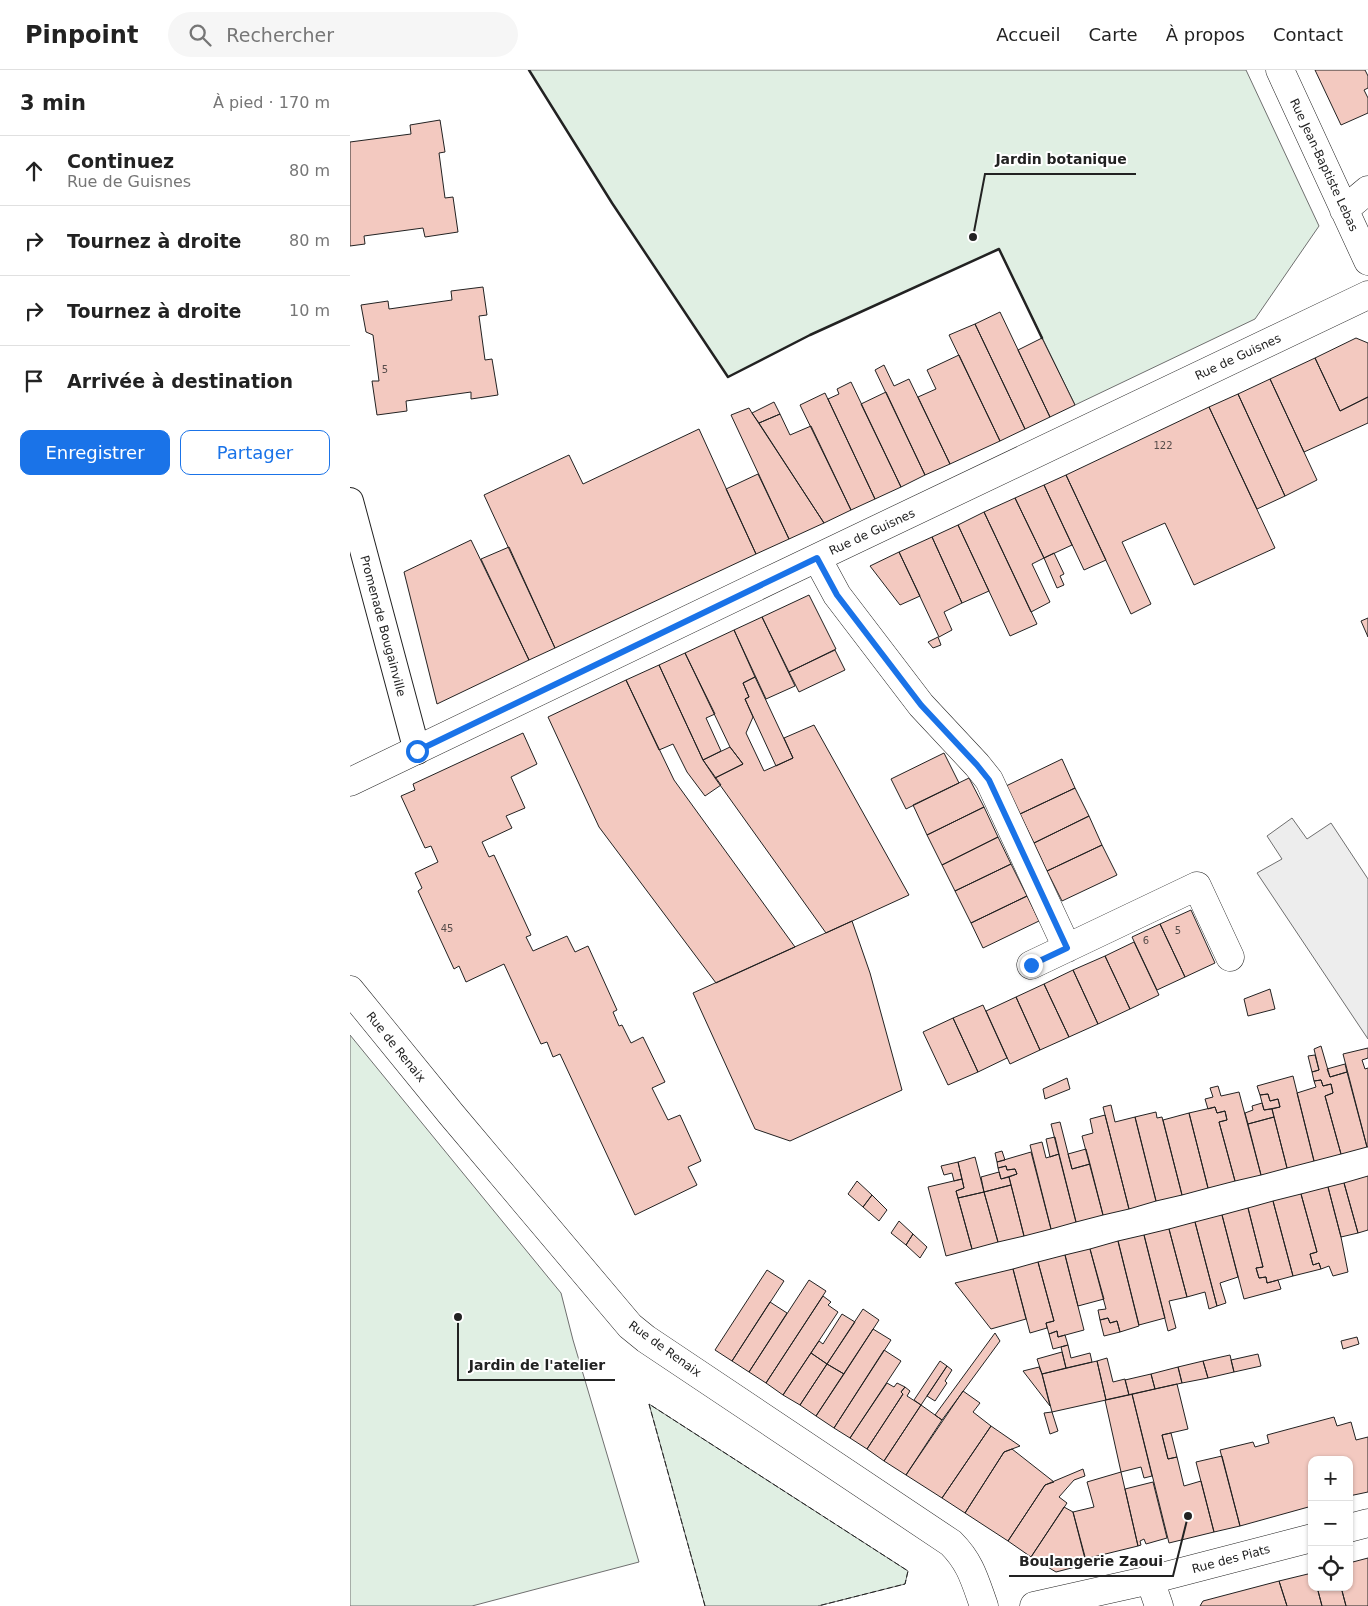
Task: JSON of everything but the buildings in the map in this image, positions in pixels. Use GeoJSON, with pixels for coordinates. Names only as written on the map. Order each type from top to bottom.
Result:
{"type":"FeatureCollection","features":[{"type":"Feature","properties":{"kind":"street","name":"Rue Jean-Baptiste Lebas"},"geometry":{"type":"LineString","coordinates":[[1280,70],[1368,260]]}},
{"type":"Feature","properties":{"kind":"street"},"geometry":{"type":"LineString","coordinates":[[1344,210],[1368,190]]}},
{"type":"Feature","properties":{"kind":"street","name":"Rue de Guisnes"},"geometry":{"type":"LineString","coordinates":[[350,782],[1368,295]]}},
{"type":"Feature","properties":{"kind":"street","name":"Promenade Bougainville"},"geometry":{"type":"LineString","coordinates":[[350,501],[417,751]]}},
{"type":"Feature","properties":{"kind":"street"},"geometry":{"type":"LineString","coordinates":[[817,558],[837,595],[921,705],[989,780],[1067,948]]}},
{"type":"Feature","properties":{"kind":"street"},"geometry":{"type":"LineString","coordinates":[[1031,965],[1197,886],[1230,958]]}},
{"type":"Feature","properties":{"kind":"street","name":"Rue de Renaix"},"geometry":{"type":"LineString","coordinates":[[350,990],[457,1122],[630,1326],[646,1339],[951,1543],[963,1555],[971,1570],[984,1606]]}},
{"type":"Feature","properties":{"kind":"street"},"geometry":{"type":"LineString","coordinates":[[1353,1527],[1368,1523]]}},
{"type":"Feature","properties":{"kind":"street","name":"Rue des Piats"},"geometry":{"type":"LineString","coordinates":[[1034,1606],[1150,1580],[1308,1539]]}},
{"type":"Feature","properties":{"kind":"street"},"geometry":{"type":"LineString","coordinates":[[1150,1580],[1159,1606]]}},
{"type":"Feature","properties":{"kind":"green space"},"geometry":{"type":"Polygon","coordinates":[[[529,70],[1246,70],[1319,226],[1255,319],[1075,405],[999,249],[810,335],[728,377],[612,203],[529,70]]]}},
{"type":"Feature","properties":{"kind":"green space"},"geometry":{"type":"Polygon","coordinates":[[[350,1035],[561,1293],[573,1340],[639,1562],[472,1606],[350,1606],[350,1035]]]}},
{"type":"Feature","properties":{"kind":"green space"},"geometry":{"type":"Polygon","coordinates":[[[649,1404],[908,1571],[905,1584],[818,1606],[705,1606],[649,1404]]]}},
{"type":"Feature","properties":{"kind":"shaded area"},"geometry":{"type":"Polygon","coordinates":[[[1292,818],[1307,839],[1331,823],[1368,879],[1368,1039],[1257,873],[1282,859],[1267,836],[1292,818]]]}},
{"type":"Feature","properties":{"kind":"fence"},"geometry":{"type":"LineString","coordinates":[[705,1606],[649,1404],[908,1571],[905,1584],[818,1606]]}},
{"type":"Feature","properties":{"kind":"wall"},"geometry":{"type":"LineString","coordinates":[[529,70],[612,203],[728,377],[810,335],[999,249],[1042,338]]}},
{"type":"Feature","properties":{"kind":"place","name":"Jardin botanique"},"geometry":{"type":"Point","coordinates":[973,237]}},
{"type":"Feature","properties":{"kind":"place","name":"Jardin de l'atelier"},"geometry":{"type":"Point","coordinates":[458,1317]}},
{"type":"Feature","properties":{"kind":"place","name":"Boulangerie Zaoui"},"geometry":{"type":"Point","coordinates":[1188,1516]}},
{"type":"Feature","properties":{"kind":"route"},"geometry":{"type":"LineString","coordinates":[[417,751],[817,558],[837,595],[921,705],[989,780],[1067,948],[1031,965]]}}]}
